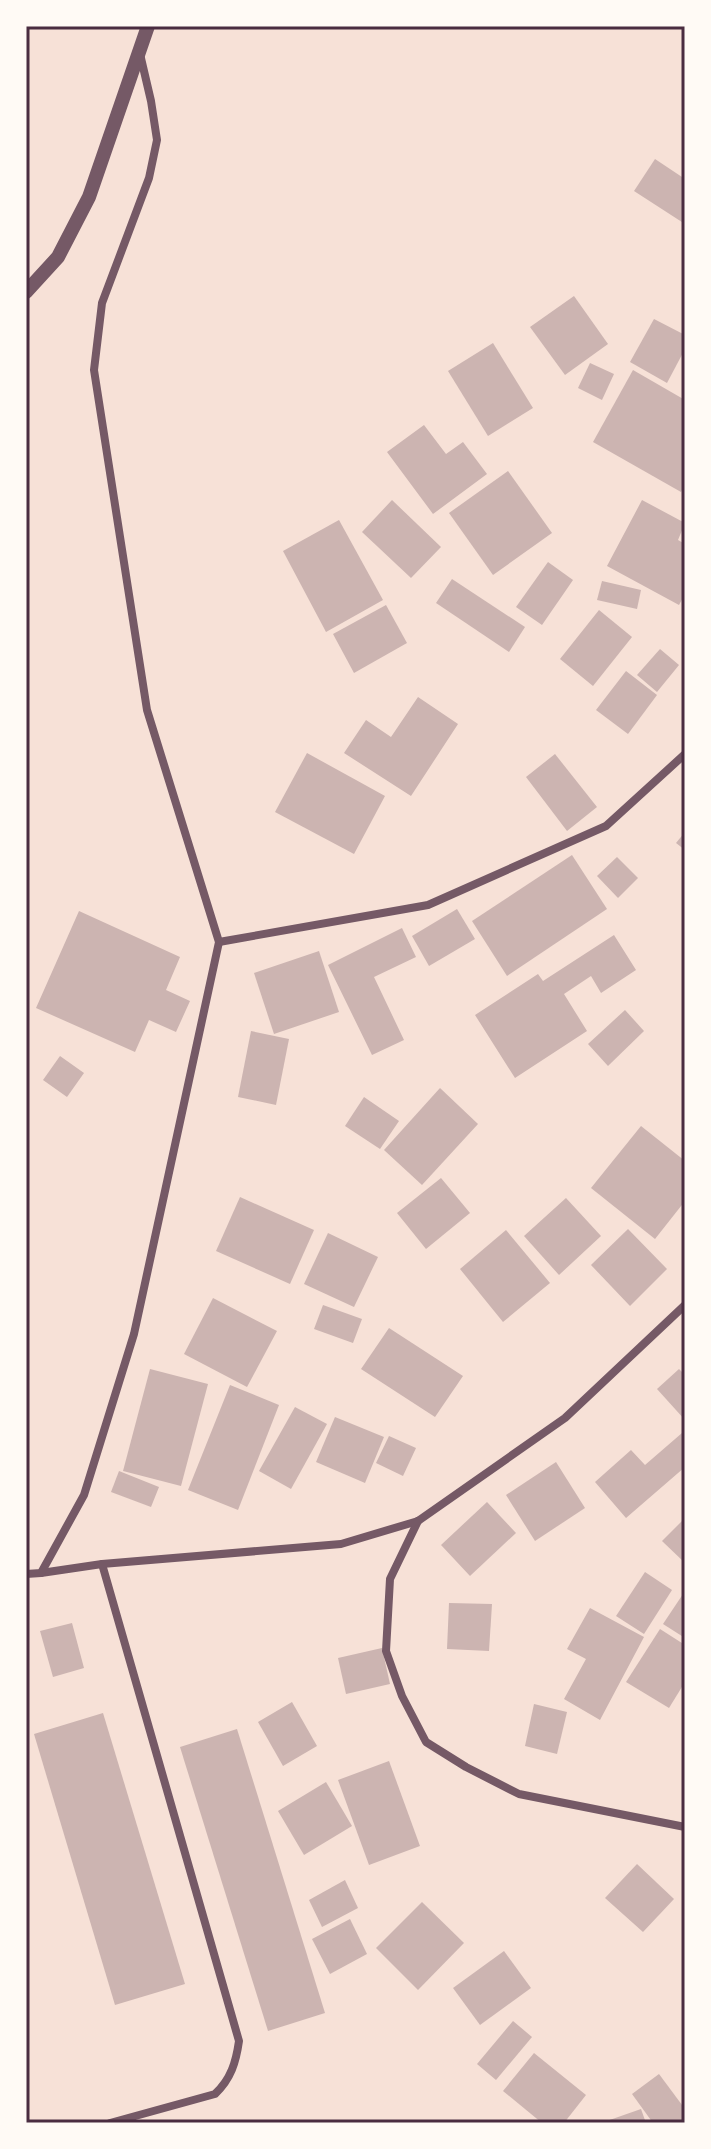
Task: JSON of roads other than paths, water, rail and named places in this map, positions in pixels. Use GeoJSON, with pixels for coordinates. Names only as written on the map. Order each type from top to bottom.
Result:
{"type":"FeatureCollection","features":[{"type":"Feature","properties":{"kind":"street"},"geometry":{"type":"LineString","coordinates":[[26,292],[58,257],[89,197],[148,26]]}},
{"type":"Feature","properties":{"kind":"street"},"geometry":{"type":"LineString","coordinates":[[41,1573],[84,1495],[134,1334],[219,942],[147,710],[94,370],[102,303],[149,178],[157,140],[139,49]]}},
{"type":"Feature","properties":{"kind":"street"},"geometry":{"type":"LineString","coordinates":[[219,942],[428,905],[606,826],[685,754]]}},
{"type":"Feature","properties":{"kind":"street"},"geometry":{"type":"LineString","coordinates":[[26,1574],[102,1564],[341,1544],[418,1521],[565,1418],[685,1305]]}},
{"type":"Feature","properties":{"kind":"street"},"geometry":{"type":"LineString","coordinates":[[418,1521],[390,1579],[386,1651],[402,1696],[426,1742],[519,1794],[685,1827]]}},
{"type":"Feature","properties":{"kind":"street"},"geometry":{"type":"LineString","coordinates":[[102,1564],[239,2041],[236,2062],[227,2083],[215,2094],[110,2123]]}}]}
